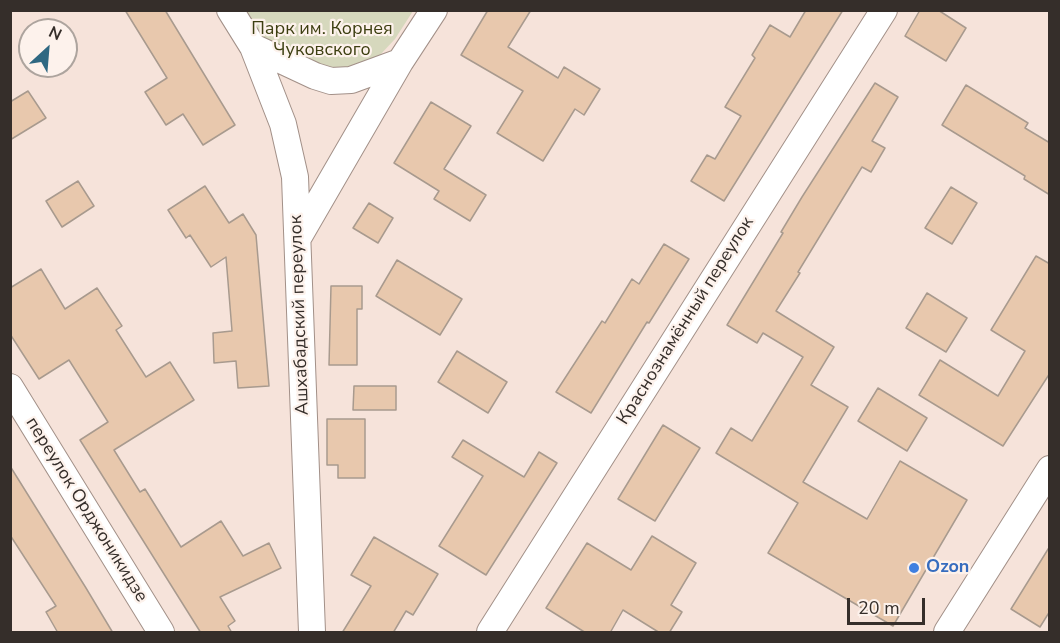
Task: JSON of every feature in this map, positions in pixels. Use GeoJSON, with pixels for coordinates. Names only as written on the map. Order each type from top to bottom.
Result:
{"type":"FeatureCollection","features":[{"type":"Feature","properties":{"kind":"street","name":"Ашхабадский переулок"},"geometry":{"type":"LineString","coordinates":[[230,10],[253,47],[283,124],[295,177],[312,633]]}},
{"type":"Feature","properties":{"kind":"street"},"geometry":{"type":"LineString","coordinates":[[298,238],[400,62],[434,10]]}},
{"type":"Feature","properties":{"kind":"street","name":"Краснознамённый переулок"},"geometry":{"type":"LineString","coordinates":[[490,633],[884,10]]}},
{"type":"Feature","properties":{"kind":"street"},"geometry":{"type":"LineString","coordinates":[[253,47],[315,76],[331,81],[351,80],[400,62]]}},
{"type":"Feature","properties":{"kind":"street","name":"переулок Орджоникидзе"},"geometry":{"type":"LineString","coordinates":[[10,387],[161,633]]}},
{"type":"Feature","properties":{"kind":"street"},"geometry":{"type":"LineString","coordinates":[[948,633],[1050,470]]}},
{"type":"Feature","properties":{"kind":"green space","name":"Парк им. Корнея Чуковского"},"geometry":{"type":"Polygon","coordinates":[[[232,11],[413,11],[395,39],[380,55],[345,71],[307,69],[277,56],[232,11]]]}},
{"type":"Feature","properties":{"kind":"building"},"geometry":{"type":"Polygon","coordinates":[[[125,10],[165,10],[235,125],[203,145],[183,114],[166,125],[145,92],[167,78],[125,10]]]}},
{"type":"Feature","properties":{"kind":"building"},"geometry":{"type":"Polygon","coordinates":[[[488,10],[531,10],[508,47],[558,78],[564,67],[600,89],[584,115],[575,109],[543,161],[497,133],[523,91],[461,55],[488,10]]]}},
{"type":"Feature","properties":{"kind":"building"},"geometry":{"type":"Polygon","coordinates":[[[806,10],[843,10],[724,201],[691,181],[707,155],[715,159],[741,116],[725,107],[755,58],[752,55],[770,25],[790,37],[806,10]]]}},
{"type":"Feature","properties":{"kind":"building"},"geometry":{"type":"Polygon","coordinates":[[[920,10],[938,10],[966,28],[946,61],[905,36],[920,10]]]}},
{"type":"Feature","properties":{"kind":"building"},"geometry":{"type":"Polygon","coordinates":[[[875,83],[898,97],[872,141],[885,148],[871,172],[862,167],[776,311],[834,347],[811,385],[848,407],[803,482],[867,519],[900,461],[967,500],[893,626],[768,553],[798,503],[716,453],[731,428],[752,441],[803,357],[763,333],[757,343],[727,325],[783,233],[781,232],[802,197],[875,83]]]}},
{"type":"Feature","properties":{"kind":"building"},"geometry":{"type":"Polygon","coordinates":[[[966,85],[1028,123],[1025,128],[1050,143],[1050,195],[1024,179],[1025,176],[942,125],[966,85]]]}},
{"type":"Feature","properties":{"kind":"building"},"geometry":{"type":"Polygon","coordinates":[[[28,91],[46,118],[10,140],[10,102],[28,91]]]}},
{"type":"Feature","properties":{"kind":"building"},"geometry":{"type":"Polygon","coordinates":[[[431,102],[471,126],[444,169],[486,195],[470,221],[434,199],[439,191],[394,163],[431,102]]]}},
{"type":"Feature","properties":{"kind":"building"},"geometry":{"type":"Polygon","coordinates":[[[78,181],[94,206],[62,227],[46,201],[78,181]]]}},
{"type":"Feature","properties":{"kind":"building"},"geometry":{"type":"Polygon","coordinates":[[[205,186],[229,223],[243,214],[256,235],[269,386],[238,388],[236,361],[214,363],[213,333],[232,331],[226,257],[211,267],[190,235],[186,238],[168,210],[205,186]]]}},
{"type":"Feature","properties":{"kind":"building"},"geometry":{"type":"Polygon","coordinates":[[[951,187],[977,203],[952,244],[925,228],[951,187]]]}},
{"type":"Feature","properties":{"kind":"building"},"geometry":{"type":"Polygon","coordinates":[[[369,203],[393,218],[378,243],[353,228],[369,203]]]}},
{"type":"Feature","properties":{"kind":"building"},"geometry":{"type":"Polygon","coordinates":[[[664,244],[689,259],[591,413],[556,392],[602,321],[605,323],[632,279],[639,284],[664,244]]]}},
{"type":"Feature","properties":{"kind":"building"},"geometry":{"type":"Polygon","coordinates":[[[1036,256],[1050,264],[1050,373],[1003,446],[919,395],[940,360],[998,396],[1025,351],[991,330],[1036,256]]]}},
{"type":"Feature","properties":{"kind":"building"},"geometry":{"type":"Polygon","coordinates":[[[397,260],[462,299],[440,335],[376,296],[397,260]]]}},
{"type":"Feature","properties":{"kind":"building"},"geometry":{"type":"Polygon","coordinates":[[[41,269],[65,309],[97,288],[122,326],[116,330],[146,377],[170,362],[194,400],[114,450],[140,492],[145,489],[181,547],[221,521],[243,556],[269,543],[281,568],[220,597],[235,621],[228,626],[232,633],[201,633],[80,440],[108,422],[69,360],[39,379],[10,334],[10,288],[41,269]]]}},
{"type":"Feature","properties":{"kind":"building"},"geometry":{"type":"Polygon","coordinates":[[[331,286],[362,286],[362,309],[357,309],[357,365],[329,365],[331,286]]]}},
{"type":"Feature","properties":{"kind":"building"},"geometry":{"type":"Polygon","coordinates":[[[927,293],[967,318],[946,352],[906,328],[927,293]]]}},
{"type":"Feature","properties":{"kind":"building"},"geometry":{"type":"Polygon","coordinates":[[[457,351],[507,382],[488,413],[438,382],[457,351]]]}},
{"type":"Feature","properties":{"kind":"building"},"geometry":{"type":"Polygon","coordinates":[[[354,386],[396,386],[396,410],[353,410],[354,386]]]}},
{"type":"Feature","properties":{"kind":"building"},"geometry":{"type":"Polygon","coordinates":[[[878,388],[927,418],[907,451],[858,421],[878,388]]]}},
{"type":"Feature","properties":{"kind":"building"},"geometry":{"type":"Polygon","coordinates":[[[327,419],[365,419],[365,478],[338,478],[338,465],[327,465],[327,419]]]}},
{"type":"Feature","properties":{"kind":"building"},"geometry":{"type":"Polygon","coordinates":[[[663,425],[700,448],[655,521],[618,499],[663,425]]]}},
{"type":"Feature","properties":{"kind":"building"},"geometry":{"type":"Polygon","coordinates":[[[463,440],[524,477],[539,452],[557,463],[486,575],[439,546],[483,476],[452,457],[463,440]]]}},
{"type":"Feature","properties":{"kind":"building"},"geometry":{"type":"Polygon","coordinates":[[[10,466],[113,633],[58,633],[46,612],[56,606],[10,535],[10,466]]]}},
{"type":"Feature","properties":{"kind":"building"},"geometry":{"type":"Polygon","coordinates":[[[652,536],[696,563],[671,605],[682,612],[669,633],[660,633],[623,610],[610,633],[586,633],[546,608],[587,543],[631,570],[652,536]]]}},
{"type":"Feature","properties":{"kind":"building"},"geometry":{"type":"Polygon","coordinates":[[[374,537],[438,574],[413,615],[406,611],[393,633],[342,633],[371,586],[351,575],[374,537]]]}},
{"type":"Feature","properties":{"kind":"building"},"geometry":{"type":"Polygon","coordinates":[[[1050,546],[1050,611],[1040,627],[1011,609],[1050,546]]]}},
{"type":"Feature","properties":{"kind":"place","name":"Ozon"},"geometry":{"type":"Point","coordinates":[914,568]}}]}
